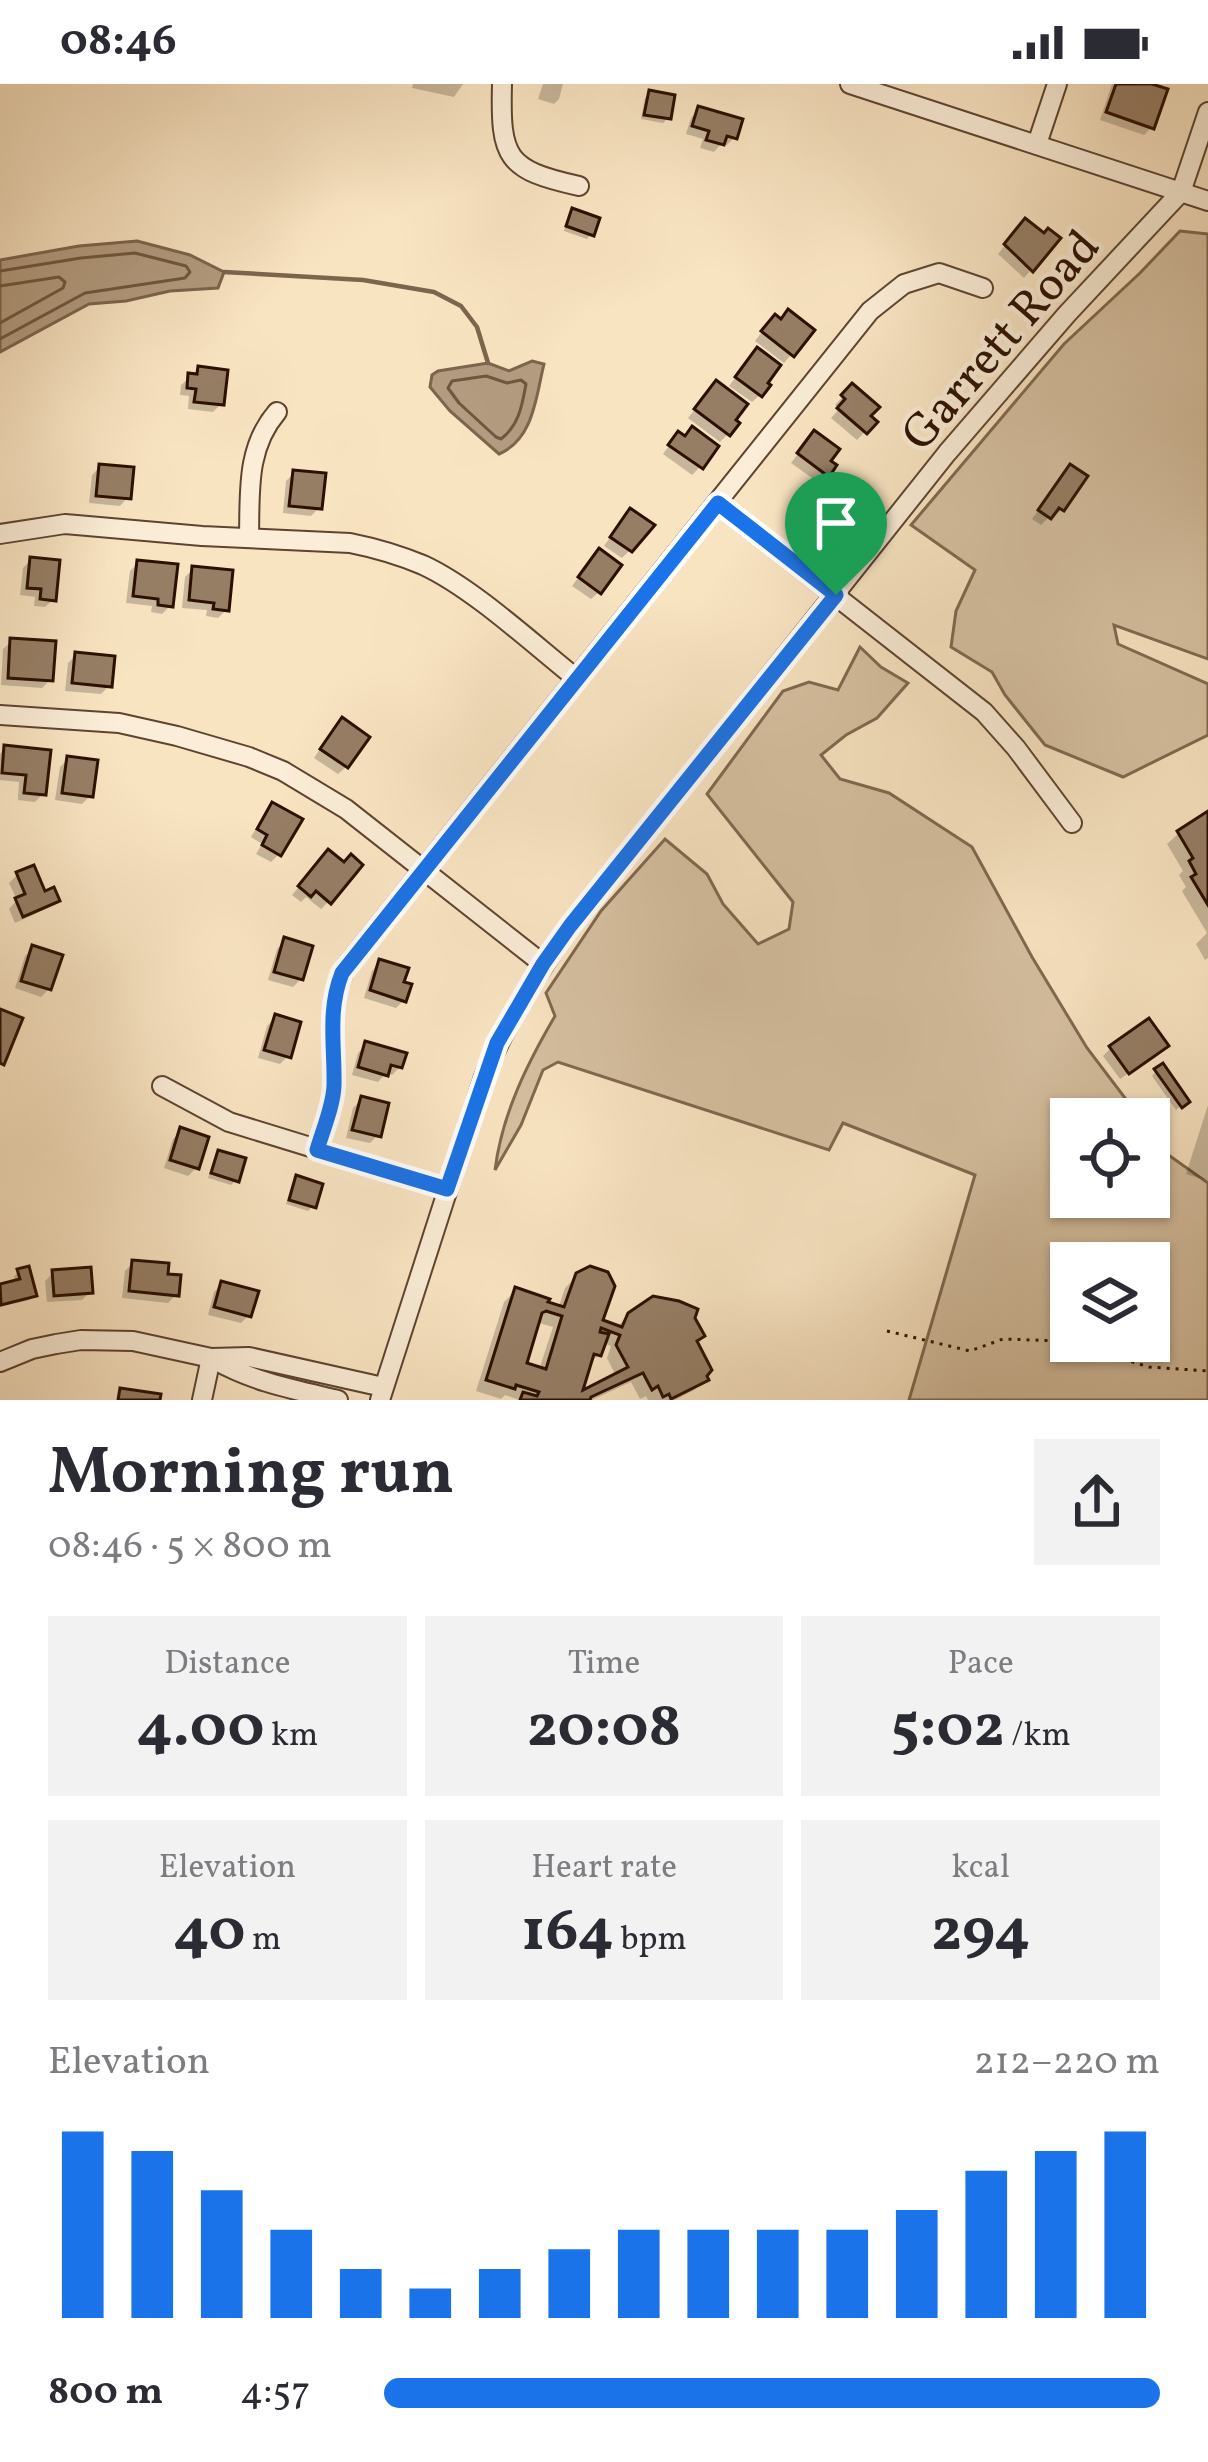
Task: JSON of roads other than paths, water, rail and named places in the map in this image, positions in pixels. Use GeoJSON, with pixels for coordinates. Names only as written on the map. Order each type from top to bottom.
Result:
{"type":"FeatureCollection","features":[{"type":"Feature","properties":{"kind":"street"},"geometry":{"type":"LineString","coordinates":[[502,84],[506,142],[512,159],[532,173],[578,185]]}},
{"type":"Feature","properties":{"kind":"street"},"geometry":{"type":"LineString","coordinates":[[850,84],[1208,201]]}},
{"type":"Feature","properties":{"kind":"street"},"geometry":{"type":"LineString","coordinates":[[1037,144],[1057,84]]}},
{"type":"Feature","properties":{"kind":"street"},"geometry":{"type":"LineString","coordinates":[[1181,193],[1208,112]]}},
{"type":"Feature","properties":{"kind":"street","name":"Garrett Road"},"geometry":{"type":"LineString","coordinates":[[381,1393],[497,1043],[543,964],[961,436],[1181,193]]}},
{"type":"Feature","properties":{"kind":"street"},"geometry":{"type":"LineString","coordinates":[[317,1150],[334,1088],[331,1032],[338,984],[348,964],[870,311],[904,284],[939,273],[983,288]]}},
{"type":"Feature","properties":{"kind":"street"},"geometry":{"type":"LineString","coordinates":[[249,537],[251,466],[257,441],[277,412]]}},
{"type":"Feature","properties":{"kind":"street"},"geometry":{"type":"LineString","coordinates":[[718,503],[984,712],[1072,823]]}},
{"type":"Feature","properties":{"kind":"street"},"geometry":{"type":"LineString","coordinates":[[0,534],[64,524],[350,543],[384,551],[428,567],[466,592],[577,679]]}},
{"type":"Feature","properties":{"kind":"street"},"geometry":{"type":"LineString","coordinates":[[0,715],[119,723],[249,757],[319,790],[543,964]]}},
{"type":"Feature","properties":{"kind":"street"},"geometry":{"type":"LineString","coordinates":[[162,1086],[230,1122],[447,1189]]}},
{"type":"Feature","properties":{"kind":"street"},"geometry":{"type":"LineString","coordinates":[[0,1362],[32,1349],[81,1340],[133,1341],[211,1358],[278,1363],[381,1393]]}},
{"type":"Feature","properties":{"kind":"street"},"geometry":{"type":"LineString","coordinates":[[211,1358],[236,1372],[338,1400]]}},
{"type":"Feature","properties":{"kind":"street"},"geometry":{"type":"LineString","coordinates":[[202,1400],[211,1358]]}},
{"type":"Feature","properties":{"kind":"street"},"geometry":{"type":"LineString","coordinates":[[273,1384],[278,1363]]}},
{"type":"Feature","properties":{"kind":"water"},"geometry":{"type":"Polygon","coordinates":[[[137,241],[190,255],[224,272],[218,288],[89,304],[0,352],[0,260],[137,241]]]}},
{"type":"Feature","properties":{"kind":"water"},"geometry":{"type":"Polygon","coordinates":[[[532,361],[544,364],[532,415],[520,438],[499,454],[430,387],[438,371],[488,363],[509,371],[532,361]]]}},
{"type":"Feature","properties":{"kind":"waterway"},"geometry":{"type":"LineString","coordinates":[[224,272],[363,280],[434,292],[461,306],[477,327],[488,363]]}}]}
